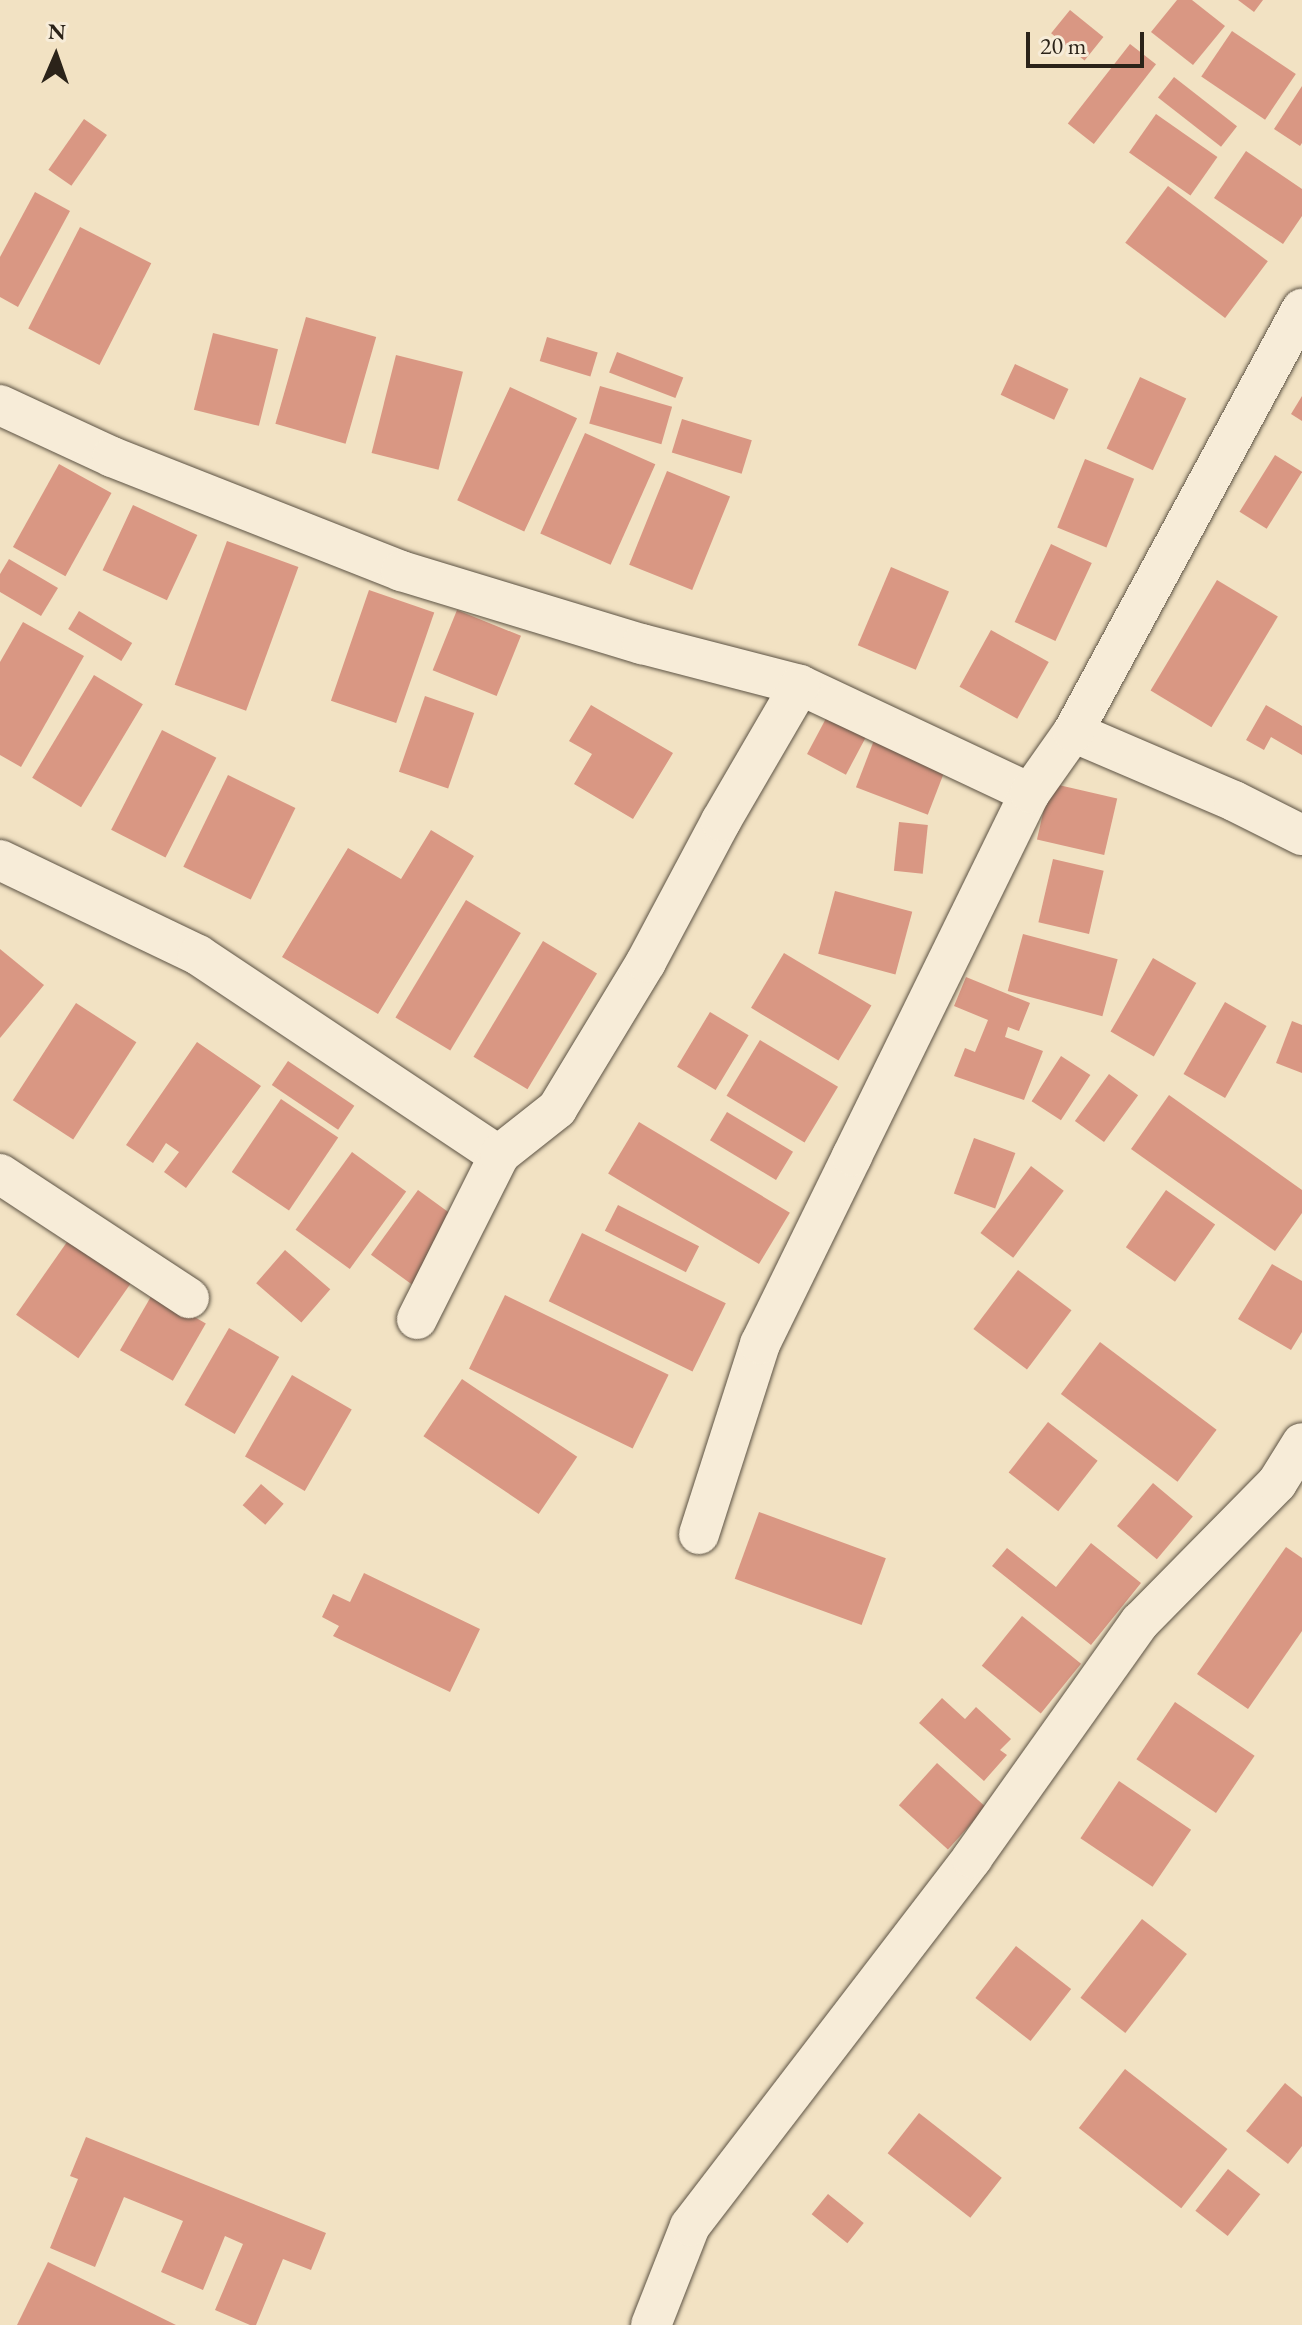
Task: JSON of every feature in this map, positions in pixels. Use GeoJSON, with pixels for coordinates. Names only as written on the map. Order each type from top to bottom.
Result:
{"type":"FeatureCollection","features":[{"type":"Feature","properties":{"kind":"street"},"geometry":{"type":"LineString","coordinates":[[699,1534],[760,1344],[1030,793],[1073,732],[1302,309]]}},
{"type":"Feature","properties":{"kind":"street"},"geometry":{"type":"LineString","coordinates":[[0,405],[112,457],[401,571],[642,644],[800,685],[1030,793]]}},
{"type":"Feature","properties":{"kind":"street"},"geometry":{"type":"LineString","coordinates":[[417,1319],[499,1156],[557,1109],[646,962],[721,821],[800,685]]}},
{"type":"Feature","properties":{"kind":"street"},"geometry":{"type":"LineString","coordinates":[[1073,732],[1234,801],[1302,835]]}},
{"type":"Feature","properties":{"kind":"street"},"geometry":{"type":"LineString","coordinates":[[0,860],[198,955],[499,1156]]}},
{"type":"Feature","properties":{"kind":"street"},"geometry":{"type":"LineString","coordinates":[[0,1174],[189,1298]]}},
{"type":"Feature","properties":{"kind":"street"},"geometry":{"type":"LineString","coordinates":[[652,2324],[690,2226],[972,1858],[1140,1622],[1289,1490],[1302,1443]]}},
{"type":"Feature","properties":{"kind":"building"},"geometry":{"type":"Polygon","coordinates":[[[1177,0],[1192,0],[1225,26],[1193,65],[1151,32],[1177,0]]]}},
{"type":"Feature","properties":{"kind":"building"},"geometry":{"type":"Polygon","coordinates":[[[1238,0],[1263,0],[1254,12],[1238,0]]]}},
{"type":"Feature","properties":{"kind":"building"},"geometry":{"type":"Polygon","coordinates":[[[1070,10],[1103,37],[1085,60],[1051,33],[1070,10]]]}},
{"type":"Feature","properties":{"kind":"building"},"geometry":{"type":"Polygon","coordinates":[[[1232,31],[1296,74],[1265,120],[1201,77],[1232,31]]]}},
{"type":"Feature","properties":{"kind":"building"},"geometry":{"type":"Polygon","coordinates":[[[1130,44],[1156,64],[1094,144],[1068,124],[1130,44]]]}},
{"type":"Feature","properties":{"kind":"building"},"geometry":{"type":"Polygon","coordinates":[[[1174,77],[1237,126],[1221,147],[1158,97],[1174,77]]]}},
{"type":"Feature","properties":{"kind":"building"},"geometry":{"type":"Polygon","coordinates":[[[1302,86],[1302,143],[1300,146],[1274,129],[1302,86]]]}},
{"type":"Feature","properties":{"kind":"building"},"geometry":{"type":"Polygon","coordinates":[[[1156,114],[1217,157],[1190,196],[1129,153],[1156,114]]]}},
{"type":"Feature","properties":{"kind":"building"},"geometry":{"type":"Polygon","coordinates":[[[84,119],[107,135],[71,186],[48,170],[84,119]]]}},
{"type":"Feature","properties":{"kind":"building"},"geometry":{"type":"Polygon","coordinates":[[[1246,151],[1302,189],[1302,216],[1283,244],[1214,198],[1246,151]]]}},
{"type":"Feature","properties":{"kind":"building"},"geometry":{"type":"Polygon","coordinates":[[[1168,186],[1268,261],[1225,318],[1125,243],[1168,186]]]}},
{"type":"Feature","properties":{"kind":"building"},"geometry":{"type":"Polygon","coordinates":[[[35,192],[70,211],[18,307],[0,297],[0,257],[35,192]]]}},
{"type":"Feature","properties":{"kind":"building"},"geometry":{"type":"Polygon","coordinates":[[[80,227],[151,263],[100,365],[28,329],[80,227]]]}},
{"type":"Feature","properties":{"kind":"building"},"geometry":{"type":"Polygon","coordinates":[[[306,317],[376,337],[346,444],[275,424],[306,317]]]}},
{"type":"Feature","properties":{"kind":"building"},"geometry":{"type":"Polygon","coordinates":[[[213,333],[278,349],[259,426],[194,410],[213,333]]]}},
{"type":"Feature","properties":{"kind":"building"},"geometry":{"type":"Polygon","coordinates":[[[547,337],[598,352],[590,376],[540,361],[547,337]]]}},
{"type":"Feature","properties":{"kind":"building"},"geometry":{"type":"Polygon","coordinates":[[[617,352],[683,377],[675,398],[609,373],[617,352]]]}},
{"type":"Feature","properties":{"kind":"building"},"geometry":{"type":"Polygon","coordinates":[[[396,355],[463,372],[439,470],[372,453],[396,355]]]}},
{"type":"Feature","properties":{"kind":"building"},"geometry":{"type":"Polygon","coordinates":[[[1015,364],[1068,389],[1054,420],[1001,395],[1015,364]]]}},
{"type":"Feature","properties":{"kind":"building"},"geometry":{"type":"Polygon","coordinates":[[[1140,377],[1186,399],[1153,470],[1107,449],[1140,377]]]}},
{"type":"Feature","properties":{"kind":"building"},"geometry":{"type":"Polygon","coordinates":[[[600,386],[672,407],[661,444],[589,423],[600,386]]]}},
{"type":"Feature","properties":{"kind":"building"},"geometry":{"type":"Polygon","coordinates":[[[510,387],[577,418],[524,532],[457,500],[510,387]]]}},
{"type":"Feature","properties":{"kind":"building"},"geometry":{"type":"Polygon","coordinates":[[[1302,396],[1302,421],[1291,414],[1302,396]]]}},
{"type":"Feature","properties":{"kind":"building"},"geometry":{"type":"Polygon","coordinates":[[[682,419],[752,440],[742,474],[672,452],[682,419]]]}},
{"type":"Feature","properties":{"kind":"building"},"geometry":{"type":"Polygon","coordinates":[[[585,433],[655,464],[611,565],[540,533],[585,433]]]}},
{"type":"Feature","properties":{"kind":"building"},"geometry":{"type":"Polygon","coordinates":[[[1275,455],[1302,472],[1267,529],[1239,512],[1275,455]]]}},
{"type":"Feature","properties":{"kind":"building"},"geometry":{"type":"Polygon","coordinates":[[[1085,459],[1134,479],[1106,547],[1057,528],[1085,459]]]}},
{"type":"Feature","properties":{"kind":"building"},"geometry":{"type":"Polygon","coordinates":[[[59,464],[111,493],[65,576],[13,547],[59,464]]]}},
{"type":"Feature","properties":{"kind":"building"},"geometry":{"type":"Polygon","coordinates":[[[667,471],[730,496],[692,590],[629,565],[667,471]]]}},
{"type":"Feature","properties":{"kind":"building"},"geometry":{"type":"Polygon","coordinates":[[[133,505],[197,535],[167,600],[103,570],[133,505]]]}},
{"type":"Feature","properties":{"kind":"building"},"geometry":{"type":"Polygon","coordinates":[[[227,541],[298,567],[246,711],[175,685],[227,541]]]}},
{"type":"Feature","properties":{"kind":"building"},"geometry":{"type":"Polygon","coordinates":[[[1051,544],[1092,563],[1055,641],[1015,622],[1051,544]]]}},
{"type":"Feature","properties":{"kind":"building"},"geometry":{"type":"Polygon","coordinates":[[[9,559],[58,588],[41,616],[0,592],[0,574],[9,559]]]}},
{"type":"Feature","properties":{"kind":"building"},"geometry":{"type":"Polygon","coordinates":[[[891,567],[949,592],[916,670],[858,645],[891,567]]]}},
{"type":"Feature","properties":{"kind":"building"},"geometry":{"type":"Polygon","coordinates":[[[1217,580],[1278,617],[1211,727],[1151,691],[1217,580]]]}},
{"type":"Feature","properties":{"kind":"building"},"geometry":{"type":"Polygon","coordinates":[[[369,590],[434,612],[396,723],[331,701],[369,590]]]}},
{"type":"Feature","properties":{"kind":"building"},"geometry":{"type":"Polygon","coordinates":[[[457,610],[521,636],[497,696],[433,670],[457,610]]]}},
{"type":"Feature","properties":{"kind":"building"},"geometry":{"type":"Polygon","coordinates":[[[79,611],[132,643],[121,661],[68,629],[79,611]]]}},
{"type":"Feature","properties":{"kind":"building"},"geometry":{"type":"Polygon","coordinates":[[[23,622],[84,656],[21,767],[0,755],[0,662],[23,622]]]}},
{"type":"Feature","properties":{"kind":"building"},"geometry":{"type":"Polygon","coordinates":[[[991,630],[1049,662],[1017,719],[959,687],[991,630]]]}},
{"type":"Feature","properties":{"kind":"building"},"geometry":{"type":"Polygon","coordinates":[[[94,675],[143,704],[81,807],[32,778],[94,675]]]}},
{"type":"Feature","properties":{"kind":"building"},"geometry":{"type":"Polygon","coordinates":[[[425,696],[474,713],[448,789],[399,772],[425,696]]]}},
{"type":"Feature","properties":{"kind":"building"},"geometry":{"type":"Polygon","coordinates":[[[591,705],[673,753],[633,819],[574,784],[592,754],[569,741],[591,705]]]}},
{"type":"Feature","properties":{"kind":"building"},"geometry":{"type":"Polygon","coordinates":[[[1266,705],[1302,726],[1302,755],[1271,737],[1264,750],[1246,740],[1266,705]]]}},
{"type":"Feature","properties":{"kind":"building"},"geometry":{"type":"Polygon","coordinates":[[[831,709],[870,730],[846,775],[807,754],[831,709]]]}},
{"type":"Feature","properties":{"kind":"building"},"geometry":{"type":"Polygon","coordinates":[[[162,730],[216,758],[166,857],[111,830],[162,730]]]}},
{"type":"Feature","properties":{"kind":"building"},"geometry":{"type":"Polygon","coordinates":[[[876,735],[948,763],[928,815],[856,787],[876,735]]]}},
{"type":"Feature","properties":{"kind":"building"},"geometry":{"type":"Polygon","coordinates":[[[228,775],[295,808],[251,900],[183,867],[228,775]]]}},
{"type":"Feature","properties":{"kind":"building"},"geometry":{"type":"Polygon","coordinates":[[[1050,783],[1117,799],[1104,855],[1037,840],[1050,783]]]}},
{"type":"Feature","properties":{"kind":"building"},"geometry":{"type":"Polygon","coordinates":[[[899,822],[928,825],[923,874],[894,871],[899,822]]]}},
{"type":"Feature","properties":{"kind":"building"},"geometry":{"type":"Polygon","coordinates":[[[431,830],[474,856],[378,1014],[282,957],[348,848],[401,879],[431,830]]]}},
{"type":"Feature","properties":{"kind":"building"},"geometry":{"type":"Polygon","coordinates":[[[1053,859],[1104,871],[1089,934],[1038,922],[1053,859]]]}},
{"type":"Feature","properties":{"kind":"building"},"geometry":{"type":"Polygon","coordinates":[[[835,891],[912,912],[895,974],[818,954],[835,891]]]}},
{"type":"Feature","properties":{"kind":"building"},"geometry":{"type":"Polygon","coordinates":[[[466,900],[521,933],[450,1050],[395,1017],[466,900]]]}},
{"type":"Feature","properties":{"kind":"building"},"geometry":{"type":"Polygon","coordinates":[[[1023,934],[1118,959],[1102,1016],[1008,991],[1023,934]]]}},
{"type":"Feature","properties":{"kind":"building"},"geometry":{"type":"Polygon","coordinates":[[[543,941],[597,973],[527,1089],[473,1057],[543,941]]]}},
{"type":"Feature","properties":{"kind":"building"},"geometry":{"type":"Polygon","coordinates":[[[0,949],[44,985],[0,1038],[0,949]]]}},
{"type":"Feature","properties":{"kind":"building"},"geometry":{"type":"Polygon","coordinates":[[[784,953],[871,1006],[838,1060],[751,1008],[784,953]]]}},
{"type":"Feature","properties":{"kind":"building"},"geometry":{"type":"Polygon","coordinates":[[[1153,958],[1196,983],[1154,1057],[1110,1032],[1153,958]]]}},
{"type":"Feature","properties":{"kind":"building"},"geometry":{"type":"Polygon","coordinates":[[[966,977],[1030,1003],[1019,1031],[1008,1027],[1005,1037],[1043,1051],[1024,1100],[954,1076],[965,1048],[975,1052],[988,1020],[954,1006],[966,977]]]}},
{"type":"Feature","properties":{"kind":"building"},"geometry":{"type":"Polygon","coordinates":[[[1225,1002],[1267,1026],[1225,1098],[1184,1074],[1225,1002]]]}},
{"type":"Feature","properties":{"kind":"building"},"geometry":{"type":"Polygon","coordinates":[[[76,1003],[136,1042],[73,1139],[13,1100],[76,1003]]]}},
{"type":"Feature","properties":{"kind":"building"},"geometry":{"type":"Polygon","coordinates":[[[710,1012],[749,1035],[716,1090],[677,1067],[710,1012]]]}},
{"type":"Feature","properties":{"kind":"building"},"geometry":{"type":"Polygon","coordinates":[[[1292,1021],[1302,1025],[1302,1073],[1276,1063],[1292,1021]]]}},
{"type":"Feature","properties":{"kind":"building"},"geometry":{"type":"Polygon","coordinates":[[[760,1040],[838,1087],[805,1143],[727,1096],[760,1040]]]}},
{"type":"Feature","properties":{"kind":"building"},"geometry":{"type":"Polygon","coordinates":[[[197,1042],[261,1086],[186,1188],[164,1172],[179,1152],[166,1143],[153,1163],[126,1145],[197,1042]]]}},
{"type":"Feature","properties":{"kind":"building"},"geometry":{"type":"Polygon","coordinates":[[[1061,1056],[1090,1075],[1061,1120],[1032,1101],[1061,1056]]]}},
{"type":"Feature","properties":{"kind":"building"},"geometry":{"type":"Polygon","coordinates":[[[288,1061],[354,1106],[338,1130],[272,1085],[288,1061]]]}},
{"type":"Feature","properties":{"kind":"building"},"geometry":{"type":"Polygon","coordinates":[[[1109,1074],[1138,1095],[1104,1142],[1075,1121],[1109,1074]]]}},
{"type":"Feature","properties":{"kind":"building"},"geometry":{"type":"Polygon","coordinates":[[[1169,1095],[1302,1190],[1302,1213],[1275,1251],[1131,1149],[1169,1095]]]}},
{"type":"Feature","properties":{"kind":"building"},"geometry":{"type":"Polygon","coordinates":[[[281,1099],[338,1138],[289,1211],[232,1172],[281,1099]]]}},
{"type":"Feature","properties":{"kind":"building"},"geometry":{"type":"Polygon","coordinates":[[[727,1112],[793,1152],[776,1180],[710,1140],[727,1112]]]}},
{"type":"Feature","properties":{"kind":"building"},"geometry":{"type":"Polygon","coordinates":[[[639,1122],[790,1213],[759,1264],[608,1173],[639,1122]]]}},
{"type":"Feature","properties":{"kind":"building"},"geometry":{"type":"Polygon","coordinates":[[[974,1138],[1015,1153],[995,1208],[954,1193],[974,1138]]]}},
{"type":"Feature","properties":{"kind":"building"},"geometry":{"type":"Polygon","coordinates":[[[352,1152],[406,1191],[350,1269],[296,1230],[352,1152]]]}},
{"type":"Feature","properties":{"kind":"building"},"geometry":{"type":"Polygon","coordinates":[[[1031,1166],[1064,1191],[1013,1258],[980,1233],[1031,1166]]]}},
{"type":"Feature","properties":{"kind":"building"},"geometry":{"type":"Polygon","coordinates":[[[418,1190],[464,1224],[417,1288],[371,1255],[418,1190]]]}},
{"type":"Feature","properties":{"kind":"building"},"geometry":{"type":"Polygon","coordinates":[[[1166,1190],[1215,1224],[1175,1282],[1126,1247],[1166,1190]]]}},
{"type":"Feature","properties":{"kind":"building"},"geometry":{"type":"Polygon","coordinates":[[[618,1205],[699,1246],[686,1272],[605,1231],[618,1205]]]}},
{"type":"Feature","properties":{"kind":"building"},"geometry":{"type":"Polygon","coordinates":[[[74,1232],[136,1276],[78,1358],[16,1315],[74,1232]]]}},
{"type":"Feature","properties":{"kind":"building"},"geometry":{"type":"Polygon","coordinates":[[[582,1233],[726,1303],[692,1371],[549,1301],[582,1233]]]}},
{"type":"Feature","properties":{"kind":"building"},"geometry":{"type":"Polygon","coordinates":[[[285,1250],[330,1289],[301,1323],[256,1283],[285,1250]]]}},
{"type":"Feature","properties":{"kind":"building"},"geometry":{"type":"Polygon","coordinates":[[[1272,1264],[1302,1281],[1302,1332],[1291,1350],[1238,1319],[1272,1264]]]}},
{"type":"Feature","properties":{"kind":"building"},"geometry":{"type":"Polygon","coordinates":[[[1018,1270],[1072,1310],[1027,1369],[973,1329],[1018,1270]]]}},
{"type":"Feature","properties":{"kind":"building"},"geometry":{"type":"Polygon","coordinates":[[[153,1293],[206,1324],[173,1381],[120,1350],[153,1293]]]}},
{"type":"Feature","properties":{"kind":"building"},"geometry":{"type":"Polygon","coordinates":[[[505,1295],[669,1375],[633,1448],[469,1369],[505,1295]]]}},
{"type":"Feature","properties":{"kind":"building"},"geometry":{"type":"Polygon","coordinates":[[[229,1328],[279,1357],[235,1434],[184,1405],[229,1328]]]}},
{"type":"Feature","properties":{"kind":"building"},"geometry":{"type":"Polygon","coordinates":[[[1100,1342],[1217,1430],[1177,1482],[1061,1394],[1100,1342]]]}},
{"type":"Feature","properties":{"kind":"building"},"geometry":{"type":"Polygon","coordinates":[[[292,1375],[352,1410],[305,1491],[245,1456],[292,1375]]]}},
{"type":"Feature","properties":{"kind":"building"},"geometry":{"type":"Polygon","coordinates":[[[462,1379],[577,1457],[539,1514],[423,1436],[462,1379]]]}},
{"type":"Feature","properties":{"kind":"building"},"geometry":{"type":"Polygon","coordinates":[[[1048,1422],[1098,1461],[1058,1511],[1009,1472],[1048,1422]]]}},
{"type":"Feature","properties":{"kind":"building"},"geometry":{"type":"Polygon","coordinates":[[[1153,1483],[1193,1516],[1157,1559],[1117,1526],[1153,1483]]]}},
{"type":"Feature","properties":{"kind":"building"},"geometry":{"type":"Polygon","coordinates":[[[261,1484],[284,1504],[265,1525],[243,1505],[261,1484]]]}},
{"type":"Feature","properties":{"kind":"building"},"geometry":{"type":"Polygon","coordinates":[[[759,1512],[886,1558],[862,1625],[735,1579],[759,1512]]]}},
{"type":"Feature","properties":{"kind":"building"},"geometry":{"type":"Polygon","coordinates":[[[1091,1543],[1141,1583],[1091,1645],[992,1566],[1007,1548],[1056,1587],[1091,1543]]]}},
{"type":"Feature","properties":{"kind":"building"},"geometry":{"type":"Polygon","coordinates":[[[1286,1547],[1302,1558],[1302,1631],[1248,1709],[1197,1674],[1286,1547]]]}},
{"type":"Feature","properties":{"kind":"building"},"geometry":{"type":"Polygon","coordinates":[[[364,1573],[480,1629],[450,1692],[333,1636],[339,1626],[322,1617],[333,1594],[350,1602],[364,1573]]]}},
{"type":"Feature","properties":{"kind":"building"},"geometry":{"type":"Polygon","coordinates":[[[1022,1616],[1081,1664],[1041,1714],[982,1666],[1022,1616]]]}},
{"type":"Feature","properties":{"kind":"building"},"geometry":{"type":"Polygon","coordinates":[[[942,1698],[965,1719],[976,1707],[1011,1739],[1000,1750],[1007,1755],[984,1781],[919,1723],[942,1698]]]}},
{"type":"Feature","properties":{"kind":"building"},"geometry":{"type":"Polygon","coordinates":[[[1175,1702],[1255,1756],[1216,1813],[1136,1759],[1175,1702]]]}},
{"type":"Feature","properties":{"kind":"building"},"geometry":{"type":"Polygon","coordinates":[[[937,1763],[986,1807],[948,1850],[899,1805],[937,1763]]]}},
{"type":"Feature","properties":{"kind":"building"},"geometry":{"type":"Polygon","coordinates":[[[1119,1781],[1191,1830],[1153,1887],[1080,1838],[1119,1781]]]}},
{"type":"Feature","properties":{"kind":"building"},"geometry":{"type":"Polygon","coordinates":[[[1142,1919],[1187,1954],[1125,2033],[1080,1998],[1142,1919]]]}},
{"type":"Feature","properties":{"kind":"building"},"geometry":{"type":"Polygon","coordinates":[[[1016,1946],[1071,1989],[1031,2041],[975,1998],[1016,1946]]]}},
{"type":"Feature","properties":{"kind":"building"},"geometry":{"type":"Polygon","coordinates":[[[1125,2069],[1227,2149],[1181,2208],[1079,2128],[1125,2069]]]}},
{"type":"Feature","properties":{"kind":"building"},"geometry":{"type":"Polygon","coordinates":[[[1285,2083],[1302,2097],[1302,2146],[1288,2164],[1246,2131],[1285,2083]]]}},
{"type":"Feature","properties":{"kind":"building"},"geometry":{"type":"Polygon","coordinates":[[[919,2113],[1002,2178],[970,2218],[888,2153],[919,2113]]]}},
{"type":"Feature","properties":{"kind":"building"},"geometry":{"type":"Polygon","coordinates":[[[86,2137],[326,2233],[311,2270],[283,2259],[256,2325],[250,2325],[215,2310],[243,2244],[225,2236],[203,2290],[161,2272],[183,2221],[124,2197],[95,2267],[50,2248],[78,2179],[70,2176],[86,2137]]]}},
{"type":"Feature","properties":{"kind":"building"},"geometry":{"type":"Polygon","coordinates":[[[1228,2169],[1260,2194],[1228,2236],[1195,2211],[1228,2169]]]}},
{"type":"Feature","properties":{"kind":"building"},"geometry":{"type":"Polygon","coordinates":[[[828,2194],[864,2223],[847,2243],[812,2214],[828,2194]]]}},
{"type":"Feature","properties":{"kind":"building"},"geometry":{"type":"Polygon","coordinates":[[[48,2262],[176,2325],[17,2325],[48,2262]]]}}]}
